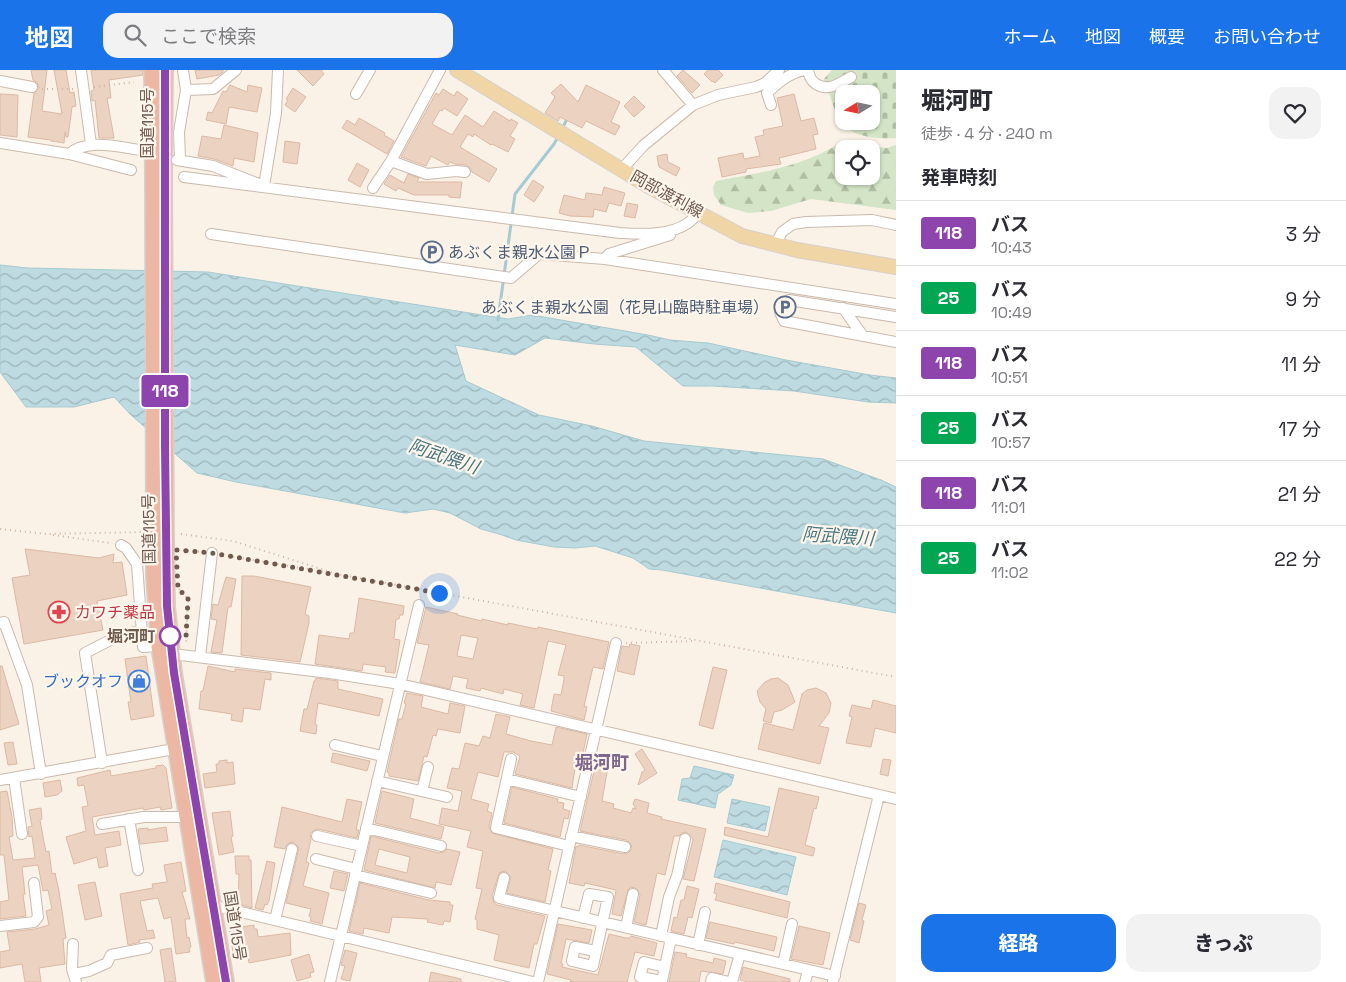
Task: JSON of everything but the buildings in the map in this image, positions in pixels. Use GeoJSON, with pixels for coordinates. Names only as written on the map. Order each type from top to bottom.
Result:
{"type":"FeatureCollection","features":[{"type":"Feature","properties":{"kind":"highway","name":"国道115号"},"geometry":{"type":"LineString","coordinates":[[152,70],[159,179]]}},
{"type":"Feature","properties":{"kind":"highway","name":"国道115号"},"geometry":{"type":"LineString","coordinates":[[165,70],[159,179],[158,541],[154,576],[172,652],[186,817],[226,982]]}},
{"type":"Feature","properties":{"kind":"highway","name":"国道115号"},"geometry":{"type":"LineString","coordinates":[[181,748],[208,907],[214,982]]}},
{"type":"Feature","properties":{"kind":"main road","name":"岡部渡利線"},"geometry":{"type":"LineString","coordinates":[[457,70],[650,187],[742,236],[834,257],[896,267]]}},
{"type":"Feature","properties":{"kind":"street"},"geometry":{"type":"LineString","coordinates":[[81,70],[91,144]]}},
{"type":"Feature","properties":{"kind":"street"},"geometry":{"type":"LineString","coordinates":[[183,70],[186,90],[179,132],[178,160],[213,166],[264,186]]}},
{"type":"Feature","properties":{"kind":"street"},"geometry":{"type":"LineString","coordinates":[[186,90],[213,89],[236,70]]}},
{"type":"Feature","properties":{"kind":"street"},"geometry":{"type":"LineString","coordinates":[[264,186],[276,113],[278,70]]}},
{"type":"Feature","properties":{"kind":"street"},"geometry":{"type":"LineString","coordinates":[[356,94],[370,70]]}},
{"type":"Feature","properties":{"kind":"street"},"geometry":{"type":"LineString","coordinates":[[373,188],[391,161],[440,70]]}},
{"type":"Feature","properties":{"kind":"street"},"geometry":{"type":"LineString","coordinates":[[663,70],[693,105]]}},
{"type":"Feature","properties":{"kind":"street"},"geometry":{"type":"LineString","coordinates":[[622,169],[644,145],[693,105],[718,95],[756,87],[765,83],[779,70]]}},
{"type":"Feature","properties":{"kind":"street"},"geometry":{"type":"LineString","coordinates":[[771,105],[767,93],[781,80],[793,73],[804,70]]}},
{"type":"Feature","properties":{"kind":"street"},"geometry":{"type":"LineString","coordinates":[[808,70],[809,76],[823,88],[831,87],[852,78]]}},
{"type":"Feature","properties":{"kind":"street"},"geometry":{"type":"LineString","coordinates":[[0,82],[32,87]]}},
{"type":"Feature","properties":{"kind":"street"},"geometry":{"type":"LineString","coordinates":[[0,143],[70,154],[131,170]]}},
{"type":"Feature","properties":{"kind":"street"},"geometry":{"type":"LineString","coordinates":[[70,154],[75,149],[91,144],[141,150]]}},
{"type":"Feature","properties":{"kind":"street"},"geometry":{"type":"LineString","coordinates":[[391,161],[427,174],[465,172]]}},
{"type":"Feature","properties":{"kind":"street"},"geometry":{"type":"LineString","coordinates":[[184,177],[620,233],[646,234],[667,231],[686,224],[700,212]]}},
{"type":"Feature","properties":{"kind":"street"},"geometry":{"type":"LineString","coordinates":[[775,245],[782,232],[793,224],[872,220],[896,224]]}},
{"type":"Feature","properties":{"kind":"street"},"geometry":{"type":"LineString","coordinates":[[605,259],[609,254],[677,233],[685,228],[686,224]]}},
{"type":"Feature","properties":{"kind":"street"},"geometry":{"type":"LineString","coordinates":[[211,234],[511,278],[540,254],[605,259],[896,304]]}},
{"type":"Feature","properties":{"kind":"street"},"geometry":{"type":"LineString","coordinates":[[896,317],[789,300],[782,305],[780,312],[784,322],[896,342]]}},
{"type":"Feature","properties":{"kind":"street"},"geometry":{"type":"LineString","coordinates":[[843,308],[863,336]]}},
{"type":"Feature","properties":{"kind":"street"},"geometry":{"type":"LineString","coordinates":[[842,332],[868,312]]}},
{"type":"Feature","properties":{"kind":"street"},"geometry":{"type":"LineString","coordinates":[[121,545],[126,548],[137,564],[143,647],[200,657],[330,673],[400,684],[896,799]]}},
{"type":"Feature","properties":{"kind":"street"},"geometry":{"type":"LineString","coordinates":[[200,657],[212,553]]}},
{"type":"Feature","properties":{"kind":"street"},"geometry":{"type":"LineString","coordinates":[[330,982],[419,604]]}},
{"type":"Feature","properties":{"kind":"street"},"geometry":{"type":"LineString","coordinates":[[0,623],[4,622],[27,685],[41,774]]}},
{"type":"Feature","properties":{"kind":"street"},"geometry":{"type":"LineString","coordinates":[[102,763],[85,653],[120,635],[141,631]]}},
{"type":"Feature","properties":{"kind":"street"},"geometry":{"type":"LineString","coordinates":[[538,982],[616,643]]}},
{"type":"Feature","properties":{"kind":"street"},"geometry":{"type":"LineString","coordinates":[[335,745],[382,756]]}},
{"type":"Feature","properties":{"kind":"street"},"geometry":{"type":"LineString","coordinates":[[0,780],[181,748]]}},
{"type":"Feature","properties":{"kind":"street"},"geometry":{"type":"LineString","coordinates":[[511,759],[496,828],[569,846]]}},
{"type":"Feature","properties":{"kind":"street"},"geometry":{"type":"LineString","coordinates":[[422,791],[428,767]]}},
{"type":"Feature","properties":{"kind":"street"},"geometry":{"type":"LineString","coordinates":[[14,778],[22,834]]}},
{"type":"Feature","properties":{"kind":"street"},"geometry":{"type":"LineString","coordinates":[[506,779],[581,797]]}},
{"type":"Feature","properties":{"kind":"street"},"geometry":{"type":"LineString","coordinates":[[376,781],[447,797]]}},
{"type":"Feature","properties":{"kind":"street"},"geometry":{"type":"LineString","coordinates":[[504,878],[499,898],[783,964],[834,979],[879,795]]}},
{"type":"Feature","properties":{"kind":"street"},"geometry":{"type":"LineString","coordinates":[[102,824],[144,817],[186,817]]}},
{"type":"Feature","properties":{"kind":"street"},"geometry":{"type":"LineString","coordinates":[[129,819],[138,870]]}},
{"type":"Feature","properties":{"kind":"street"},"geometry":{"type":"LineString","coordinates":[[366,828],[442,846]]}},
{"type":"Feature","properties":{"kind":"street"},"geometry":{"type":"LineString","coordinates":[[317,836],[362,846]]}},
{"type":"Feature","properties":{"kind":"street"},"geometry":{"type":"LineString","coordinates":[[571,836],[624,847]]}},
{"type":"Feature","properties":{"kind":"street"},"geometry":{"type":"LineString","coordinates":[[665,967],[669,897],[677,876],[685,839]]}},
{"type":"Feature","properties":{"kind":"street"},"geometry":{"type":"LineString","coordinates":[[275,920],[292,848]]}},
{"type":"Feature","properties":{"kind":"street"},"geometry":{"type":"LineString","coordinates":[[316,859],[431,893]]}},
{"type":"Feature","properties":{"kind":"street"},"geometry":{"type":"LineString","coordinates":[[0,926],[34,922],[38,917],[34,883]]}},
{"type":"Feature","properties":{"kind":"street"},"geometry":{"type":"LineString","coordinates":[[584,918],[588,894],[608,897],[596,951]]}},
{"type":"Feature","properties":{"kind":"street"},"geometry":{"type":"LineString","coordinates":[[626,927],[633,894]]}},
{"type":"Feature","properties":{"kind":"street"},"geometry":{"type":"LineString","coordinates":[[208,907],[341,935],[533,982]]}},
{"type":"Feature","properties":{"kind":"street"},"geometry":{"type":"LineString","coordinates":[[698,945],[705,912]]}},
{"type":"Feature","properties":{"kind":"street"},"geometry":{"type":"LineString","coordinates":[[783,964],[792,924]]}},
{"type":"Feature","properties":{"kind":"street"},"geometry":{"type":"LineString","coordinates":[[73,944],[72,969],[75,978],[107,963],[111,955],[147,948]]}},
{"type":"Feature","properties":{"kind":"street"},"geometry":{"type":"LineString","coordinates":[[711,982],[712,978],[731,982],[740,954]]}},
{"type":"Feature","properties":{"kind":"street"},"geometry":{"type":"LineString","coordinates":[[805,982],[808,971]]}},
{"type":"Feature","properties":{"kind":"path"},"geometry":{"type":"LineString","coordinates":[[0,529],[121,545]]}},
{"type":"Feature","properties":{"kind":"path"},"geometry":{"type":"LineString","coordinates":[[46,534],[158,541],[176,550],[212,553],[334,574],[896,677]]}},
{"type":"Feature","properties":{"kind":"path"},"geometry":{"type":"LineString","coordinates":[[180,534],[232,541],[334,574]]}},
{"type":"Feature","properties":{"kind":"path"},"geometry":{"type":"LineString","coordinates":[[172,652],[188,599],[178,588]]}},
{"type":"Feature","properties":{"kind":"path"},"geometry":{"type":"LineString","coordinates":[[616,643],[698,640]]}},
{"type":"Feature","properties":{"kind":"green space"},"geometry":{"type":"Polygon","coordinates":[[[832,70],[896,70],[896,138],[864,136],[850,130],[880,130],[880,85],[835,85],[835,109],[824,79],[832,70]]]}},
{"type":"Feature","properties":{"kind":"green space"},"geometry":{"type":"Polygon","coordinates":[[[896,145],[896,210],[811,199],[771,211],[748,213],[721,205],[714,195],[713,187],[716,181],[780,168],[811,158],[835,146],[835,185],[880,185],[880,147],[887,148],[896,145]]]}},
{"type":"Feature","properties":{"kind":"water","name":"阿武隈川"},"geometry":{"type":"Polygon","coordinates":[[[0,265],[28,268],[208,272],[508,319],[532,315],[670,340],[708,343],[786,360],[896,378],[896,403],[868,402],[794,391],[683,386],[636,347],[545,338],[515,355],[455,345],[466,381],[539,415],[592,426],[644,441],[823,459],[896,487],[896,613],[649,569],[633,558],[595,546],[575,548],[554,547],[516,540],[481,529],[450,513],[433,509],[405,513],[197,473],[131,415],[114,397],[74,407],[26,407],[0,372],[0,265]]]}},
{"type":"Feature","properties":{"kind":"water"},"geometry":{"type":"Polygon","coordinates":[[[694,766],[734,775],[731,785],[718,794],[715,808],[678,800],[682,779],[690,778],[694,766]]]}},
{"type":"Feature","properties":{"kind":"water"},"geometry":{"type":"Polygon","coordinates":[[[732,799],[770,807],[765,831],[727,823],[732,799]]]}},
{"type":"Feature","properties":{"kind":"water"},"geometry":{"type":"Polygon","coordinates":[[[723,840],[796,857],[787,895],[714,877],[723,840]]]}},
{"type":"Feature","properties":{"kind":"waterway"},"geometry":{"type":"LineString","coordinates":[[562,129],[568,117]]}},
{"type":"Feature","properties":{"kind":"waterway"},"geometry":{"type":"LineString","coordinates":[[498,320],[515,194],[558,137]]}},
{"type":"Feature","properties":{"kind":"bus line","name":"118"},"geometry":{"type":"LineString","coordinates":[[165,70],[167,606],[174,673],[226,982]]}},
{"type":"Feature","properties":{"kind":"place","name":"あぶくま親水公園Ｐ"},"geometry":{"type":"Point","coordinates":[432,252]}},
{"type":"Feature","properties":{"kind":"place","name":"あぶくま親水公園（花見山臨時駐車場）"},"geometry":{"type":"Point","coordinates":[785,307]}},
{"type":"Feature","properties":{"kind":"place","name":"カワチ薬品"},"geometry":{"type":"Point","coordinates":[59,612]}},
{"type":"Feature","properties":{"kind":"place","name":"堀河町"},"geometry":{"type":"Point","coordinates":[170,636]}},
{"type":"Feature","properties":{"kind":"place","name":"ブックオフ"},"geometry":{"type":"Point","coordinates":[139,681]}},
{"type":"Feature","properties":{"kind":"district","name":"堀河町"},"geometry":{"type":"Point","coordinates":[602,762]}},
{"type":"Feature","properties":{"kind":"route"},"geometry":{"type":"LineString","coordinates":[[170,636],[186,637],[188,599],[178,588],[176,550],[212,553],[439,593]]}}]}
